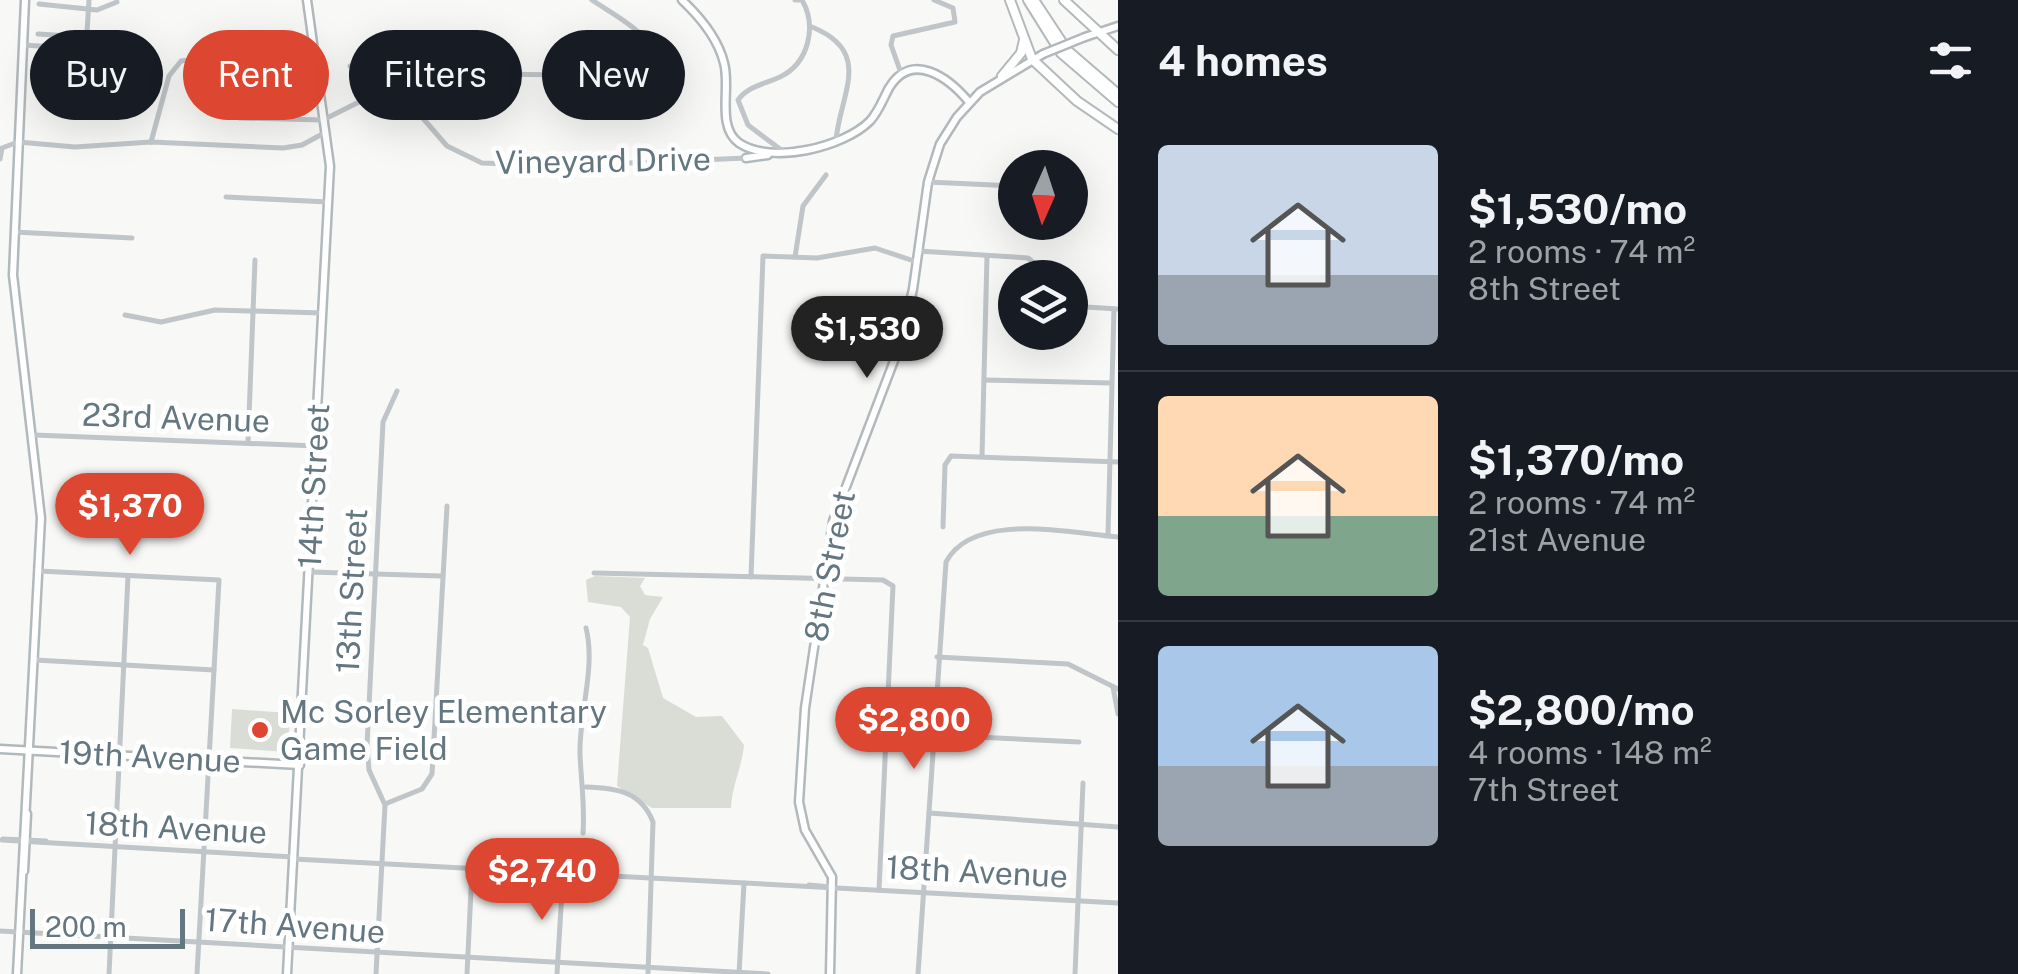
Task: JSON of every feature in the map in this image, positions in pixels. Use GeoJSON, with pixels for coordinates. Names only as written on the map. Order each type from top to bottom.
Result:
{"type":"FeatureCollection","features":[{"type":"Feature","properties":{"kind":"main road"},"geometry":{"type":"LineString","coordinates":[[17,974],[41,518],[16,305],[14,232],[25,0]]}},
{"type":"Feature","properties":{"kind":"main road","name":"14th Street"},"geometry":{"type":"LineString","coordinates":[[307,0],[311,30]]}},
{"type":"Feature","properties":{"kind":"main road"},"geometry":{"type":"LineString","coordinates":[[682,0],[720,48],[728,84],[728,128],[734,138],[750,148]]}},
{"type":"Feature","properties":{"kind":"main road"},"geometry":{"type":"LineString","coordinates":[[1010,0],[1032,59],[1068,93],[1118,129]]}},
{"type":"Feature","properties":{"kind":"main road"},"geometry":{"type":"LineString","coordinates":[[1031,0],[1067,50],[1118,94]]}},
{"type":"Feature","properties":{"kind":"main road"},"geometry":{"type":"LineString","coordinates":[[1031,0],[1060,54],[1118,102]]}},
{"type":"Feature","properties":{"kind":"main road"},"geometry":{"type":"LineString","coordinates":[[1064,0],[1118,50]]}},
{"type":"Feature","properties":{"kind":"main road","name":"8th Street"},"geometry":{"type":"LineString","coordinates":[[830,974],[833,888],[827,864],[803,826],[799,802],[805,708],[837,503],[897,355],[919,252],[928,182],[947,131],[970,102],[1002,76],[1032,59],[1118,26]]}},
{"type":"Feature","properties":{"kind":"main road"},"geometry":{"type":"LineString","coordinates":[[1002,76],[1021,54],[1023,35]]}},
{"type":"Feature","properties":{"kind":"main road"},"geometry":{"type":"LineString","coordinates":[[900,74],[913,69],[936,72],[970,102]]}},
{"type":"Feature","properties":{"kind":"main road","name":"Vineyard Drive"},"geometry":{"type":"LineString","coordinates":[[750,148],[784,152],[836,140],[873,118],[900,74]]}},
{"type":"Feature","properties":{"kind":"main road","name":"14th Street"},"geometry":{"type":"LineString","coordinates":[[287,974],[329,202],[323,120]]}},
{"type":"Feature","properties":{"kind":"main road"},"geometry":{"type":"LineString","coordinates":[[746,158],[784,152]]}},
{"type":"Feature","properties":{"kind":"main road","name":"19th Avenue"},"geometry":{"type":"LineString","coordinates":[[0,749],[300,764]]}},
{"type":"Feature","properties":{"kind":"street"},"geometry":{"type":"LineString","coordinates":[[522,74],[652,76],[657,66],[650,44],[592,0]]}},
{"type":"Feature","properties":{"kind":"street"},"geometry":{"type":"LineString","coordinates":[[784,152],[748,125],[738,100],[748,90],[786,74],[797,63],[811,27],[802,0],[795,0]]}},
{"type":"Feature","properties":{"kind":"street"},"geometry":{"type":"LineString","coordinates":[[900,74],[891,45],[893,36],[955,22],[953,8],[934,0]]}},
{"type":"Feature","properties":{"kind":"street"},"geometry":{"type":"LineString","coordinates":[[39,4],[88,3],[97,10],[117,2]]}},
{"type":"Feature","properties":{"kind":"street"},"geometry":{"type":"LineString","coordinates":[[87,30],[88,3]]}},
{"type":"Feature","properties":{"kind":"street"},"geometry":{"type":"LineString","coordinates":[[811,27],[832,38],[847,58],[850,86],[836,140]]}},
{"type":"Feature","properties":{"kind":"street"},"geometry":{"type":"LineString","coordinates":[[22,45],[30,46]]}},
{"type":"Feature","properties":{"kind":"street"},"geometry":{"type":"LineString","coordinates":[[151,142],[170,76],[183,61]]}},
{"type":"Feature","properties":{"kind":"street","name":"Vineyard Drive"},"geometry":{"type":"LineString","coordinates":[[424,120],[447,146],[482,163],[558,166],[730,159],[746,158],[750,148]]}},
{"type":"Feature","properties":{"kind":"street"},"geometry":{"type":"LineString","coordinates":[[0,159],[2,148],[18,142],[74,148],[151,142],[283,148],[302,145],[326,132]]}},
{"type":"Feature","properties":{"kind":"street","name":"Vineyard Drive"},"geometry":{"type":"LineString","coordinates":[[730,159],[750,148]]}},
{"type":"Feature","properties":{"kind":"street"},"geometry":{"type":"LineString","coordinates":[[795,257],[803,206],[826,176]]}},
{"type":"Feature","properties":{"kind":"street"},"geometry":{"type":"LineString","coordinates":[[928,182],[998,185]]}},
{"type":"Feature","properties":{"kind":"street"},"geometry":{"type":"LineString","coordinates":[[226,197],[329,202]]}},
{"type":"Feature","properties":{"kind":"street"},"geometry":{"type":"LineString","coordinates":[[14,232],[132,238]]}},
{"type":"Feature","properties":{"kind":"street"},"geometry":{"type":"LineString","coordinates":[[751,577],[763,256],[795,257],[876,248],[917,262]]}},
{"type":"Feature","properties":{"kind":"street"},"geometry":{"type":"LineString","coordinates":[[919,252],[1030,260]]}},
{"type":"Feature","properties":{"kind":"street"},"geometry":{"type":"LineString","coordinates":[[982,456],[988,256]]}},
{"type":"Feature","properties":{"kind":"street"},"geometry":{"type":"LineString","coordinates":[[248,443],[256,260]]}},
{"type":"Feature","properties":{"kind":"street"},"geometry":{"type":"LineString","coordinates":[[1088,307],[1116,309],[1108,536]]}},
{"type":"Feature","properties":{"kind":"street"},"geometry":{"type":"LineString","coordinates":[[125,315],[162,322],[215,310],[323,314]]}},
{"type":"Feature","properties":{"kind":"street"},"geometry":{"type":"LineString","coordinates":[[984,380],[1112,383]]}},
{"type":"Feature","properties":{"kind":"street","name":"13th Street"},"geometry":{"type":"LineString","coordinates":[[376,974],[385,804],[367,757],[383,422],[397,391]]}},
{"type":"Feature","properties":{"kind":"street","name":"23rd Avenue"},"geometry":{"type":"LineString","coordinates":[[34,435],[317,446]]}},
{"type":"Feature","properties":{"kind":"street"},"geometry":{"type":"LineString","coordinates":[[943,527],[949,458],[1118,462]]}},
{"type":"Feature","properties":{"kind":"street"},"geometry":{"type":"LineString","coordinates":[[385,804],[422,788],[432,774],[447,506]]}},
{"type":"Feature","properties":{"kind":"street"},"geometry":{"type":"LineString","coordinates":[[918,974],[943,572],[954,549],[984,531],[1118,537]]}},
{"type":"Feature","properties":{"kind":"street"},"geometry":{"type":"LineString","coordinates":[[39,571],[219,580],[198,974]]}},
{"type":"Feature","properties":{"kind":"street"},"geometry":{"type":"LineString","coordinates":[[310,572],[442,576]]}},
{"type":"Feature","properties":{"kind":"street"},"geometry":{"type":"LineString","coordinates":[[594,573],[883,580],[893,586],[880,890]]}},
{"type":"Feature","properties":{"kind":"street"},"geometry":{"type":"LineString","coordinates":[[109,974],[128,576]]}},
{"type":"Feature","properties":{"kind":"street"},"geometry":{"type":"LineString","coordinates":[[583,833],[586,787],[580,756],[590,647],[586,628]]}},
{"type":"Feature","properties":{"kind":"street"},"geometry":{"type":"LineString","coordinates":[[937,656],[1068,664],[1116,688],[1118,714]]}},
{"type":"Feature","properties":{"kind":"street"},"geometry":{"type":"LineString","coordinates":[[34,660],[214,670]]}},
{"type":"Feature","properties":{"kind":"street"},"geometry":{"type":"LineString","coordinates":[[934,735],[1079,742]]}},
{"type":"Feature","properties":{"kind":"street"},"geometry":{"type":"LineString","coordinates":[[1075,974],[1083,783]]}},
{"type":"Feature","properties":{"kind":"street"},"geometry":{"type":"LineString","coordinates":[[586,787],[619,789],[646,808],[654,826],[655,878],[648,971]]}},
{"type":"Feature","properties":{"kind":"street"},"geometry":{"type":"LineString","coordinates":[[929,814],[1078,821],[1081,825],[1118,827]]}},
{"type":"Feature","properties":{"kind":"street","name":"18th Avenue"},"geometry":{"type":"LineString","coordinates":[[1,840],[1118,902]]}},
{"type":"Feature","properties":{"kind":"street"},"geometry":{"type":"LineString","coordinates":[[466,974],[472,869]]}},
{"type":"Feature","properties":{"kind":"street"},"geometry":{"type":"LineString","coordinates":[[557,974],[562,874]]}},
{"type":"Feature","properties":{"kind":"street"},"geometry":{"type":"LineString","coordinates":[[739,973],[744,882]]}},
{"type":"Feature","properties":{"kind":"street","name":"17th Avenue"},"geometry":{"type":"LineString","coordinates":[[0,931],[558,962],[648,971],[768,974]]}},
{"type":"Feature","properties":{"kind":"shaded area"},"geometry":{"type":"Polygon","coordinates":[[[595,576],[645,578],[640,586],[645,595],[663,597],[650,619],[643,645],[648,648],[663,698],[696,717],[722,716],[744,745],[731,808],[652,808],[617,786],[630,617],[621,607],[588,602],[586,580],[595,576]]]}},
{"type":"Feature","properties":{"kind":"shaded area","name":"Mc Sorley Elementary Game Field"},"geometry":{"type":"Polygon","coordinates":[[[232,709],[290,713],[288,752],[230,748],[232,709]]]}},
{"type":"Feature","properties":{"kind":"place","name":"Mc Sorley Elementary Game Field"},"geometry":{"type":"Point","coordinates":[260,730]}}]}
